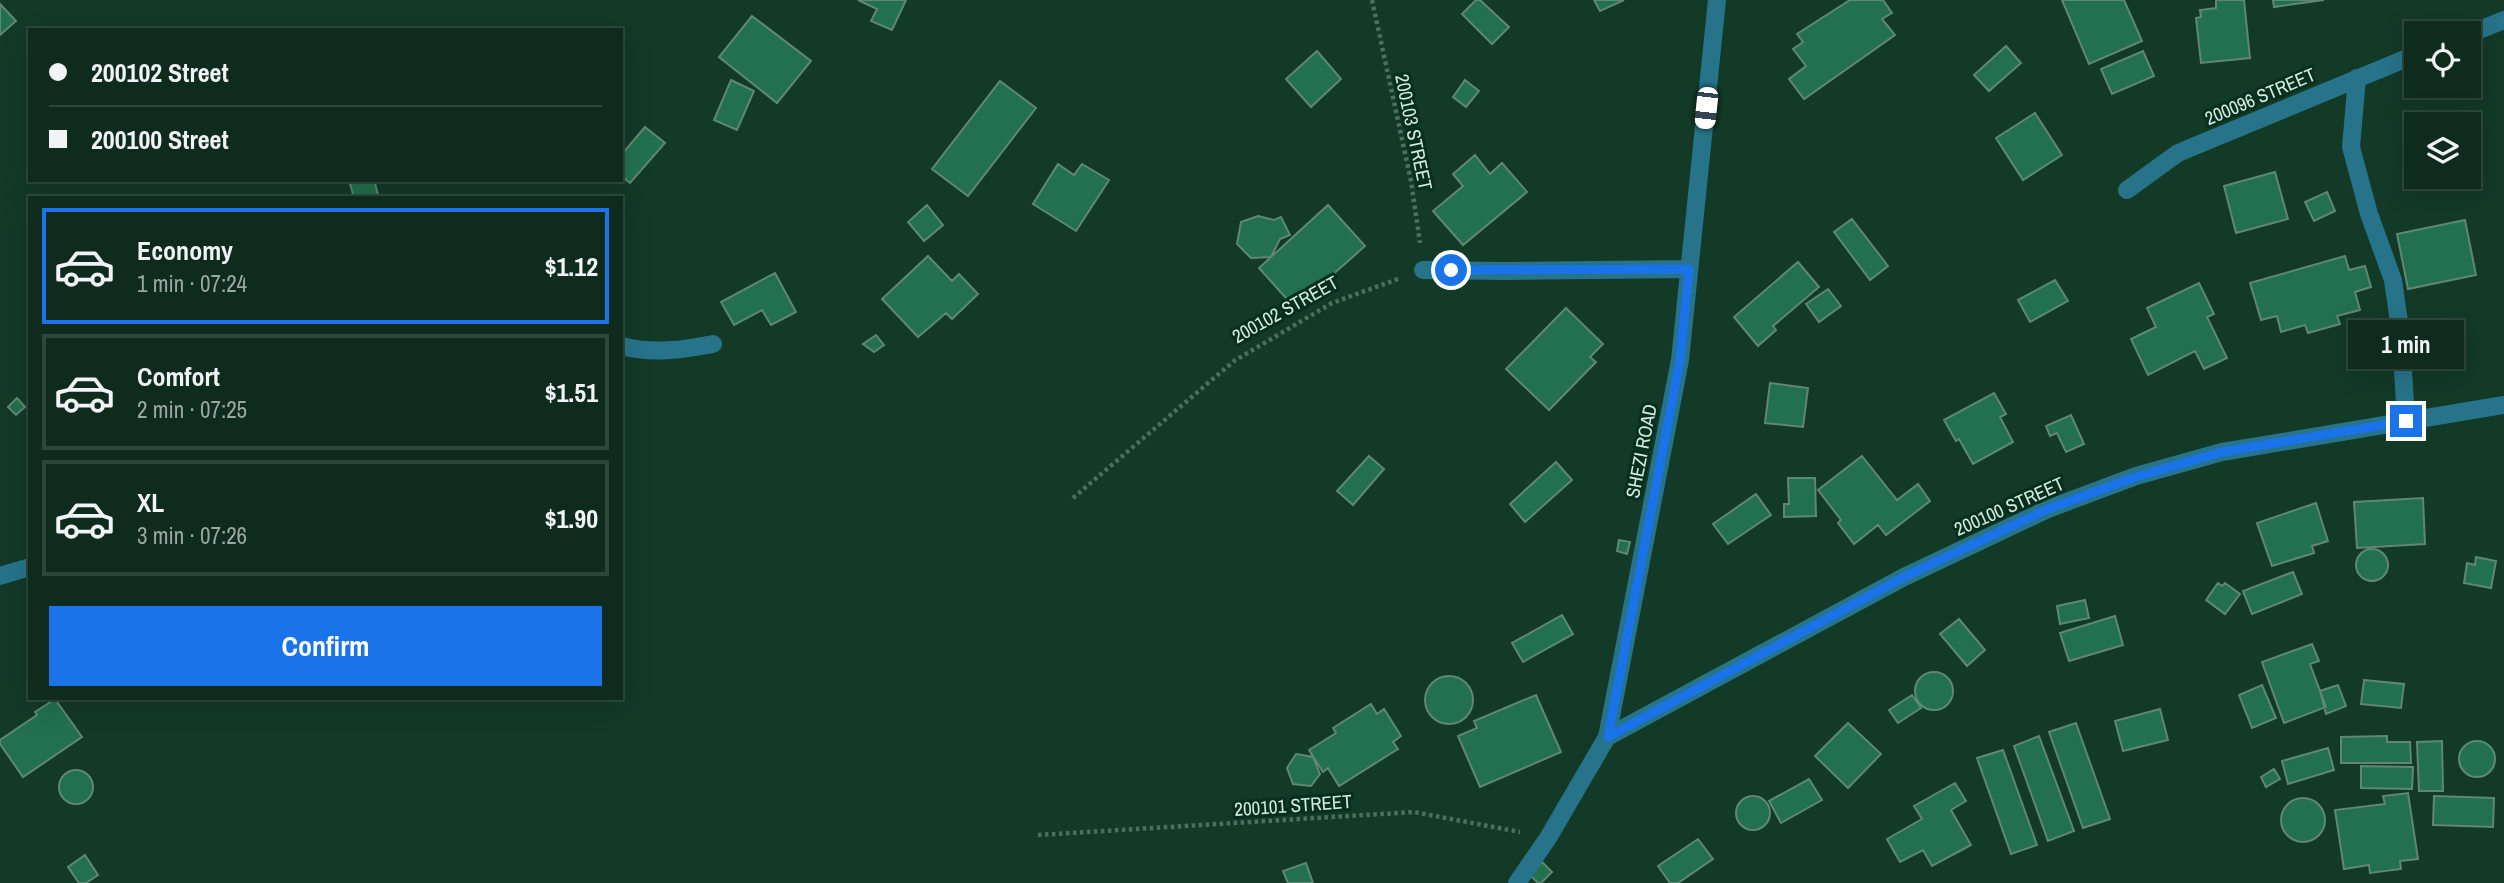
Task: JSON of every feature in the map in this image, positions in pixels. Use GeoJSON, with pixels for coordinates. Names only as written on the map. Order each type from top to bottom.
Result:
{"type":"FeatureCollection","features":[{"type":"Feature","properties":{"kind":"street","name":"SHEZI ROAD"},"geometry":{"type":"LineString","coordinates":[[1517,883],[1548,838],[1608,737],[1680,360],[1717,0]]}},
{"type":"Feature","properties":{"kind":"street"},"geometry":{"type":"LineString","coordinates":[[2481,29],[2504,20]]}},
{"type":"Feature","properties":{"kind":"street","name":"200096 STREET"},"geometry":{"type":"LineString","coordinates":[[2127,190],[2178,153],[2404,59]]}},
{"type":"Feature","properties":{"kind":"street"},"geometry":{"type":"LineString","coordinates":[[2357,78],[2351,147],[2369,214],[2393,280],[2406,421]]}},
{"type":"Feature","properties":{"kind":"street"},"geometry":{"type":"LineString","coordinates":[[1423,270],[1689,269]]}},
{"type":"Feature","properties":{"kind":"street"},"geometry":{"type":"LineString","coordinates":[[623,346],[642,351],[685,349],[713,344]]}},
{"type":"Feature","properties":{"kind":"street","name":"200100 STREET"},"geometry":{"type":"LineString","coordinates":[[1608,737],[1904,577],[2048,509],[2136,477],[2222,452],[2504,405]]}},
{"type":"Feature","properties":{"kind":"street"},"geometry":{"type":"LineString","coordinates":[[0,576],[28,568]]}},
{"type":"Feature","properties":{"kind":"path","name":"200103 STREET"},"geometry":{"type":"LineString","coordinates":[[1372,0],[1411,181],[1423,270]]}},
{"type":"Feature","properties":{"kind":"path","name":"200102 STREET"},"geometry":{"type":"LineString","coordinates":[[1073,498],[1234,361],[1332,303],[1423,270]]}},
{"type":"Feature","properties":{"kind":"path","name":"200101 STREET"},"geometry":{"type":"LineString","coordinates":[[1038,835],[1415,811],[1548,838]]}},
{"type":"Feature","properties":{"kind":"building"},"geometry":{"type":"Polygon","coordinates":[[[858,0],[906,0],[892,30],[871,21],[877,9],[858,0]]]}},
{"type":"Feature","properties":{"kind":"building"},"geometry":{"type":"Polygon","coordinates":[[[1476,0],[1480,0],[1509,27],[1492,44],[1462,14],[1476,0]]]}},
{"type":"Feature","properties":{"kind":"building"},"geometry":{"type":"Polygon","coordinates":[[[1594,0],[1624,0],[1600,11],[1594,0]]]}},
{"type":"Feature","properties":{"kind":"building"},"geometry":{"type":"Polygon","coordinates":[[[1850,0],[1883,0],[1892,13],[1882,19],[1895,35],[1804,99],[1789,79],[1806,66],[1793,49],[1803,42],[1797,34],[1850,0]]]}},
{"type":"Feature","properties":{"kind":"building"},"geometry":{"type":"Polygon","coordinates":[[[2062,0],[2124,0],[2142,41],[2089,64],[2062,0]]]}},
{"type":"Feature","properties":{"kind":"building"},"geometry":{"type":"Polygon","coordinates":[[[2216,0],[2244,0],[2250,58],[2201,63],[2196,18],[2201,17],[2200,10],[2216,8],[2216,0]]]}},
{"type":"Feature","properties":{"kind":"building"},"geometry":{"type":"Polygon","coordinates":[[[2273,0],[2324,0],[2274,7],[2273,0]]]}},
{"type":"Feature","properties":{"kind":"building"},"geometry":{"type":"Polygon","coordinates":[[[0,4],[16,21],[0,35],[0,4]]]}},
{"type":"Feature","properties":{"kind":"building"},"geometry":{"type":"Polygon","coordinates":[[[752,16],[811,61],[777,103],[719,57],[752,16]]]}},
{"type":"Feature","properties":{"kind":"building"},"geometry":{"type":"Polygon","coordinates":[[[2006,46],[2021,63],[1989,91],[1974,75],[2006,46]]]}},
{"type":"Feature","properties":{"kind":"building"},"geometry":{"type":"Polygon","coordinates":[[[1317,51],[1341,79],[1311,107],[1286,79],[1317,51]]]}},
{"type":"Feature","properties":{"kind":"building"},"geometry":{"type":"Polygon","coordinates":[[[2143,51],[2154,76],[2112,94],[2101,69],[2143,51]]]}},
{"type":"Feature","properties":{"kind":"building"},"geometry":{"type":"Polygon","coordinates":[[[731,80],[754,91],[737,130],[714,120],[731,80]]]}},
{"type":"Feature","properties":{"kind":"building"},"geometry":{"type":"Polygon","coordinates":[[[1465,80],[1479,91],[1466,107],[1453,97],[1465,80]]]}},
{"type":"Feature","properties":{"kind":"building"},"geometry":{"type":"Polygon","coordinates":[[[1000,81],[1036,108],[968,196],[932,169],[1000,81]]]}},
{"type":"Feature","properties":{"kind":"building"},"geometry":{"type":"Polygon","coordinates":[[[2035,113],[2062,155],[2023,180],[1996,138],[2035,113]]]}},
{"type":"Feature","properties":{"kind":"building"},"geometry":{"type":"Polygon","coordinates":[[[645,127],[665,143],[630,183],[623,178],[623,153],[645,127]]]}},
{"type":"Feature","properties":{"kind":"building"},"geometry":{"type":"Polygon","coordinates":[[[1475,155],[1490,174],[1502,163],[1527,192],[1463,245],[1433,211],[1463,186],[1453,174],[1475,155]]]}},
{"type":"Feature","properties":{"kind":"building"},"geometry":{"type":"Polygon","coordinates":[[[1058,164],[1074,175],[1082,164],[1109,180],[1076,231],[1033,204],[1058,164]]]}},
{"type":"Feature","properties":{"kind":"building"},"geometry":{"type":"Polygon","coordinates":[[[2275,172],[2288,219],[2236,233],[2224,186],[2275,172]]]}},
{"type":"Feature","properties":{"kind":"building"},"geometry":{"type":"Polygon","coordinates":[[[350,182],[375,182],[378,196],[353,196],[350,182]]]}},
{"type":"Feature","properties":{"kind":"building"},"geometry":{"type":"Polygon","coordinates":[[[2327,192],[2335,211],[2314,221],[2305,202],[2327,192]]]}},
{"type":"Feature","properties":{"kind":"building"},"geometry":{"type":"Polygon","coordinates":[[[927,205],[943,225],[924,241],[908,222],[927,205]]]}},
{"type":"Feature","properties":{"kind":"building"},"geometry":{"type":"Polygon","coordinates":[[[1328,205],[1365,246],[1295,308],[1259,268],[1328,205]]]}},
{"type":"Feature","properties":{"kind":"building"},"geometry":{"type":"Polygon","coordinates":[[[1258,216],[1274,220],[1281,217],[1290,235],[1280,239],[1271,257],[1251,258],[1237,244],[1241,222],[1258,216]]]}},
{"type":"Feature","properties":{"kind":"building"},"geometry":{"type":"Polygon","coordinates":[[[1852,219],[1888,266],[1870,280],[1834,232],[1852,219]]]}},
{"type":"Feature","properties":{"kind":"building"},"geometry":{"type":"Polygon","coordinates":[[[2465,220],[2476,275],[2408,289],[2397,234],[2465,220]]]}},
{"type":"Feature","properties":{"kind":"building"},"geometry":{"type":"Polygon","coordinates":[[[928,256],[952,281],[959,274],[978,294],[952,319],[946,313],[918,337],[882,299],[928,256]]]}},
{"type":"Feature","properties":{"kind":"building"},"geometry":{"type":"Polygon","coordinates":[[[2345,256],[2349,270],[2365,266],[2371,287],[2355,292],[2360,310],[2337,316],[2340,324],[2308,333],[2305,325],[2281,332],[2277,316],[2261,320],[2250,283],[2345,256]]]}},
{"type":"Feature","properties":{"kind":"building"},"geometry":{"type":"Polygon","coordinates":[[[1798,262],[1819,287],[1773,326],[1776,330],[1758,346],[1734,317],[1798,262]]]}},
{"type":"Feature","properties":{"kind":"building"},"geometry":{"type":"Polygon","coordinates":[[[775,273],[796,312],[771,325],[762,310],[734,325],[721,302],[775,273]]]}},
{"type":"Feature","properties":{"kind":"building"},"geometry":{"type":"Polygon","coordinates":[[[2055,280],[2068,301],[2030,322],[2018,300],[2055,280]]]}},
{"type":"Feature","properties":{"kind":"building"},"geometry":{"type":"Polygon","coordinates":[[[2199,283],[2214,314],[2207,317],[2227,358],[2204,369],[2195,351],[2148,375],[2131,339],[2156,327],[2147,308],[2199,283]]]}},
{"type":"Feature","properties":{"kind":"building"},"geometry":{"type":"Polygon","coordinates":[[[1828,289],[1841,306],[1819,322],[1806,304],[1828,289]]]}},
{"type":"Feature","properties":{"kind":"building"},"geometry":{"type":"Polygon","coordinates":[[[1566,308],[1603,344],[1590,357],[1596,362],[1549,410],[1506,369],[1566,308]]]}},
{"type":"Feature","properties":{"kind":"building"},"geometry":{"type":"Polygon","coordinates":[[[876,335],[884,345],[874,352],[863,344],[876,335]]]}},
{"type":"Feature","properties":{"kind":"building"},"geometry":{"type":"Polygon","coordinates":[[[1770,383],[1808,388],[1803,427],[1765,423],[1770,383]]]}},
{"type":"Feature","properties":{"kind":"building"},"geometry":{"type":"Polygon","coordinates":[[[1994,393],[2006,414],[2000,417],[2013,442],[1973,464],[1944,420],[1994,393]]]}},
{"type":"Feature","properties":{"kind":"building"},"geometry":{"type":"Polygon","coordinates":[[[17,398],[25,407],[16,415],[8,407],[17,398]]]}},
{"type":"Feature","properties":{"kind":"building"},"geometry":{"type":"Polygon","coordinates":[[[2071,415],[2084,444],[2066,452],[2057,433],[2050,436],[2046,426],[2071,415]]]}},
{"type":"Feature","properties":{"kind":"building"},"geometry":{"type":"Polygon","coordinates":[[[1369,456],[1384,469],[1353,505],[1337,491],[1369,456]]]}},
{"type":"Feature","properties":{"kind":"building"},"geometry":{"type":"Polygon","coordinates":[[[1862,456],[1897,500],[1918,484],[1930,501],[1886,535],[1878,525],[1854,544],[1838,523],[1841,520],[1818,490],[1862,456]]]}},
{"type":"Feature","properties":{"kind":"building"},"geometry":{"type":"Polygon","coordinates":[[[1556,462],[1572,480],[1525,522],[1510,504],[1556,462]]]}},
{"type":"Feature","properties":{"kind":"building"},"geometry":{"type":"Polygon","coordinates":[[[1788,478],[1815,478],[1816,516],[1784,517],[1784,504],[1789,504],[1788,478]]]}},
{"type":"Feature","properties":{"kind":"building"},"geometry":{"type":"Polygon","coordinates":[[[1756,494],[1771,515],[1728,544],[1713,524],[1756,494]]]}},
{"type":"Feature","properties":{"kind":"building"},"geometry":{"type":"Polygon","coordinates":[[[2423,498],[2425,544],[2357,548],[2354,502],[2423,498]]]}},
{"type":"Feature","properties":{"kind":"building"},"geometry":{"type":"Polygon","coordinates":[[[2316,503],[2328,541],[2312,546],[2314,553],[2272,566],[2257,523],[2316,503]]]}},
{"type":"Feature","properties":{"kind":"building"},"geometry":{"type":"Polygon","coordinates":[[[1619,540],[1630,542],[1627,554],[1617,551],[1619,540]]]}},
{"type":"Feature","properties":{"kind":"building"},"geometry":{"type":"Polygon","coordinates":[[[2372,549],[2383,554],[2388,565],[2383,576],[2372,581],[2361,576],[2356,565],[2361,554],[2372,549]]]}},
{"type":"Feature","properties":{"kind":"building"},"geometry":{"type":"Polygon","coordinates":[[[2476,557],[2496,561],[2491,588],[2464,583],[2467,563],[2475,565],[2476,557]]]}},
{"type":"Feature","properties":{"kind":"building"},"geometry":{"type":"Polygon","coordinates":[[[2293,572],[2302,594],[2252,614],[2243,591],[2293,572]]]}},
{"type":"Feature","properties":{"kind":"building"},"geometry":{"type":"Polygon","coordinates":[[[2218,583],[2222,586],[2225,583],[2240,594],[2225,614],[2206,600],[2218,583]]]}},
{"type":"Feature","properties":{"kind":"building"},"geometry":{"type":"Polygon","coordinates":[[[2085,600],[2089,618],[2060,624],[2057,606],[2085,600]]]}},
{"type":"Feature","properties":{"kind":"building"},"geometry":{"type":"Polygon","coordinates":[[[1562,615],[1573,634],[1523,662],[1512,643],[1562,615]]]}},
{"type":"Feature","properties":{"kind":"building"},"geometry":{"type":"Polygon","coordinates":[[[2115,616],[2123,645],[2069,661],[2060,633],[2115,616]]]}},
{"type":"Feature","properties":{"kind":"building"},"geometry":{"type":"Polygon","coordinates":[[[1959,619],[1985,650],[1967,666],[1940,634],[1959,619]]]}},
{"type":"Feature","properties":{"kind":"building"},"geometry":{"type":"Polygon","coordinates":[[[2312,644],[2319,661],[2310,664],[2326,707],[2284,723],[2262,662],[2312,644]]]}},
{"type":"Feature","properties":{"kind":"building"},"geometry":{"type":"Polygon","coordinates":[[[1934,672],[1947,678],[1953,691],[1947,704],[1934,710],[1921,704],[1915,691],[1921,678],[1934,672]]]}},
{"type":"Feature","properties":{"kind":"building"},"geometry":{"type":"Polygon","coordinates":[[[1449,676],[1458,677],[1466,683],[1472,691],[1472,709],[1466,717],[1458,723],[1449,724],[1440,723],[1432,717],[1426,709],[1425,700],[1426,691],[1432,683],[1440,677],[1449,676]]]}},
{"type":"Feature","properties":{"kind":"building"},"geometry":{"type":"Polygon","coordinates":[[[2364,680],[2404,684],[2401,708],[2361,704],[2364,680]]]}},
{"type":"Feature","properties":{"kind":"building"},"geometry":{"type":"Polygon","coordinates":[[[2262,685],[2276,718],[2252,728],[2239,695],[2262,685]]]}},
{"type":"Feature","properties":{"kind":"building"},"geometry":{"type":"Polygon","coordinates":[[[2338,685],[2346,706],[2326,714],[2320,691],[2338,685]]]}},
{"type":"Feature","properties":{"kind":"building"},"geometry":{"type":"Polygon","coordinates":[[[1536,695],[1561,752],[1480,787],[1458,736],[1477,728],[1474,721],[1536,695]]]}},
{"type":"Feature","properties":{"kind":"building"},"geometry":{"type":"Polygon","coordinates":[[[1912,695],[1921,708],[1898,723],[1889,710],[1912,695]]]}},
{"type":"Feature","properties":{"kind":"building"},"geometry":{"type":"Polygon","coordinates":[[[56,700],[82,737],[23,777],[0,744],[0,740],[37,715],[35,712],[56,700]]]}},
{"type":"Feature","properties":{"kind":"building"},"geometry":{"type":"Polygon","coordinates":[[[1371,704],[1377,714],[1384,709],[1401,736],[1393,742],[1398,749],[1339,786],[1328,768],[1323,772],[1309,750],[1336,733],[1333,728],[1371,704]]]}},
{"type":"Feature","properties":{"kind":"building"},"geometry":{"type":"Polygon","coordinates":[[[2160,709],[2168,740],[2123,751],[2115,721],[2160,709]]]}},
{"type":"Feature","properties":{"kind":"building"},"geometry":{"type":"Polygon","coordinates":[[[1848,723],[1881,754],[1848,788],[1815,756],[1848,723]]]}},
{"type":"Feature","properties":{"kind":"building"},"geometry":{"type":"Polygon","coordinates":[[[2076,723],[2110,819],[2083,828],[2049,732],[2076,723]]]}},
{"type":"Feature","properties":{"kind":"building"},"geometry":{"type":"Polygon","coordinates":[[[2039,736],[2074,831],[2048,841],[2014,746],[2039,736]]]}},
{"type":"Feature","properties":{"kind":"building"},"geometry":{"type":"Polygon","coordinates":[[[2387,736],[2387,742],[2410,742],[2411,763],[2341,763],[2341,737],[2387,736]]]}},
{"type":"Feature","properties":{"kind":"building"},"geometry":{"type":"Polygon","coordinates":[[[2442,741],[2443,791],[2419,791],[2417,742],[2442,741]]]}},
{"type":"Feature","properties":{"kind":"building"},"geometry":{"type":"Polygon","coordinates":[[[2477,741],[2490,746],[2495,759],[2490,772],[2477,777],[2464,772],[2459,759],[2464,746],[2477,741]]]}},
{"type":"Feature","properties":{"kind":"building"},"geometry":{"type":"Polygon","coordinates":[[[2328,748],[2334,770],[2288,784],[2282,761],[2328,748]]]}},
{"type":"Feature","properties":{"kind":"building"},"geometry":{"type":"Polygon","coordinates":[[[2003,750],[2037,845],[2011,854],[1977,758],[2003,750]]]}},
{"type":"Feature","properties":{"kind":"building"},"geometry":{"type":"Polygon","coordinates":[[[1296,754],[1313,757],[1320,774],[1311,786],[1293,784],[1287,768],[1296,754]]]}},
{"type":"Feature","properties":{"kind":"building"},"geometry":{"type":"Polygon","coordinates":[[[2361,766],[2413,767],[2412,789],[2361,788],[2361,766]]]}},
{"type":"Feature","properties":{"kind":"building"},"geometry":{"type":"Polygon","coordinates":[[[2274,769],[2280,779],[2266,787],[2261,777],[2274,769]]]}},
{"type":"Feature","properties":{"kind":"building"},"geometry":{"type":"Polygon","coordinates":[[[76,770],[88,775],[93,787],[88,799],[76,804],[64,799],[59,787],[64,775],[76,770]]]}},
{"type":"Feature","properties":{"kind":"building"},"geometry":{"type":"Polygon","coordinates":[[[1809,779],[1822,800],[1781,823],[1769,801],[1809,779]]]}},
{"type":"Feature","properties":{"kind":"building"},"geometry":{"type":"Polygon","coordinates":[[[1955,783],[1966,801],[1951,810],[1971,845],[1932,866],[1923,850],[1900,862],[1887,839],[1922,819],[1914,806],[1955,783]]]}},
{"type":"Feature","properties":{"kind":"building"},"geometry":{"type":"Polygon","coordinates":[[[2408,793],[2418,859],[2400,861],[2401,869],[2370,873],[2369,865],[2344,869],[2335,810],[2385,804],[2383,796],[2408,793]]]}},
{"type":"Feature","properties":{"kind":"building"},"geometry":{"type":"Polygon","coordinates":[[[1753,796],[1765,801],[1770,813],[1765,825],[1753,830],[1741,825],[1736,813],[1741,801],[1753,796]]]}},
{"type":"Feature","properties":{"kind":"building"},"geometry":{"type":"Polygon","coordinates":[[[2434,796],[2494,798],[2493,827],[2433,825],[2434,796]]]}},
{"type":"Feature","properties":{"kind":"building"},"geometry":{"type":"Polygon","coordinates":[[[2303,798],[2319,804],[2325,820],[2319,836],[2303,842],[2287,836],[2281,820],[2287,804],[2303,798]]]}},
{"type":"Feature","properties":{"kind":"building"},"geometry":{"type":"Polygon","coordinates":[[[1698,839],[1713,859],[1678,883],[1670,883],[1658,866],[1698,839]]]}},
{"type":"Feature","properties":{"kind":"building"},"geometry":{"type":"Polygon","coordinates":[[[85,855],[98,875],[86,883],[79,883],[68,867],[85,855]]]}},
{"type":"Feature","properties":{"kind":"building"},"geometry":{"type":"Polygon","coordinates":[[[1542,862],[1552,872],[1538,883],[1530,875],[1542,862]]]}},
{"type":"Feature","properties":{"kind":"building"},"geometry":{"type":"Polygon","coordinates":[[[1306,863],[1313,883],[1288,883],[1283,871],[1306,863]]]}},
{"type":"Feature","properties":{"kind":"route"},"geometry":{"type":"LineString","coordinates":[[1451,270],[1689,269],[1680,360],[1608,737],[1904,577],[2048,509],[2136,477],[2222,452],[2406,421]]}}]}
